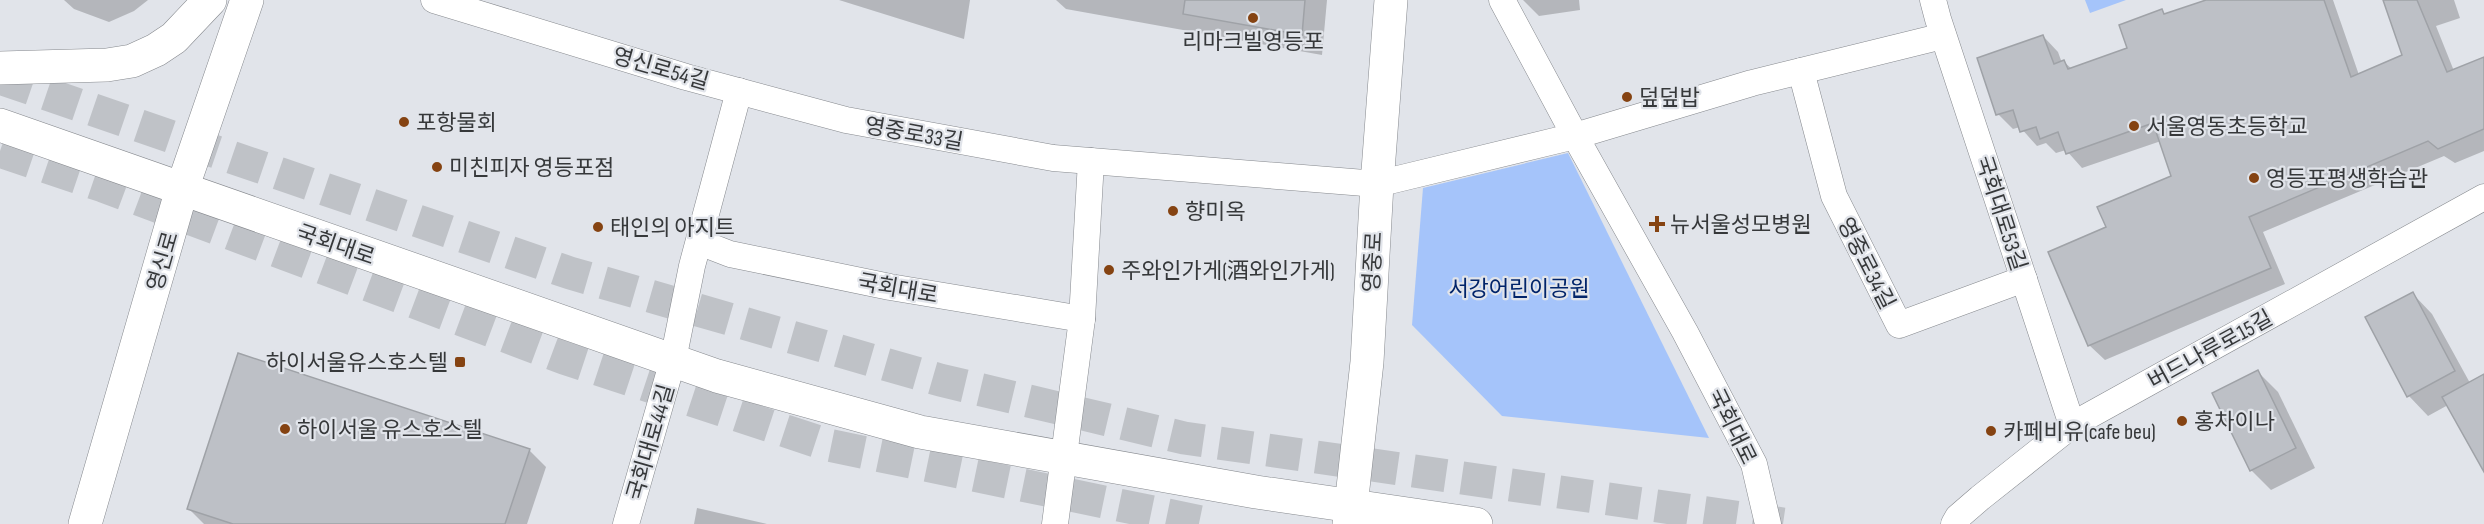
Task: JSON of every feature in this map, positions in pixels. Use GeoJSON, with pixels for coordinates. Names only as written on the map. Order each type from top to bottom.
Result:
{"type":"FeatureCollection","features":[{"type":"Feature","properties":{"kind":"main road"},"geometry":{"type":"LineString","coordinates":[[0,68],[107,65],[132,61],[156,50],[174,38],[210,0]]}},
{"type":"Feature","properties":{"kind":"main road","name":"영신로"},"geometry":{"type":"LineString","coordinates":[[85,524],[182,189],[248,0]]}},
{"type":"Feature","properties":{"kind":"main road","name":"영중로"},"geometry":{"type":"LineString","coordinates":[[1350,515],[1367,362],[1391,0]]}},
{"type":"Feature","properties":{"kind":"main road","name":"국회대로"},"geometry":{"type":"LineString","coordinates":[[0,125],[717,376],[920,432],[1256,492],[1350,515],[1476,524]]}},
{"type":"Feature","properties":{"kind":"street","name":"영신로54길"},"geometry":{"type":"LineString","coordinates":[[434,0],[740,91],[699,242]]}},
{"type":"Feature","properties":{"kind":"street"},"geometry":{"type":"LineString","coordinates":[[1502,0],[1575,136]]}},
{"type":"Feature","properties":{"kind":"street","name":"국회대로53길"},"geometry":{"type":"LineString","coordinates":[[1933,0],[2073,425]]}},
{"type":"Feature","properties":{"kind":"street"},"geometry":{"type":"LineString","coordinates":[[1377,184],[1575,136],[1752,83],[1943,36]]}},
{"type":"Feature","properties":{"kind":"street","name":"영중로34길"},"geometry":{"type":"LineString","coordinates":[[1801,71],[1834,196],[1899,326],[2024,279]]}},
{"type":"Feature","properties":{"kind":"street","name":"영중로33길"},"geometry":{"type":"LineString","coordinates":[[740,91],[846,120],[1053,158],[1377,184]]}},
{"type":"Feature","properties":{"kind":"street","name":"국회대로"},"geometry":{"type":"LineString","coordinates":[[1575,136],[1685,332],[1754,464],[1768,524]]}},
{"type":"Feature","properties":{"kind":"street"},"geometry":{"type":"LineString","coordinates":[[1055,524],[1082,319],[1091,161]]}},
{"type":"Feature","properties":{"kind":"street","name":"버드나루로15길"},"geometry":{"type":"LineString","coordinates":[[1954,524],[1958,517],[1980,498],[2073,425],[2484,197]]}},
{"type":"Feature","properties":{"kind":"street"},"geometry":{"type":"LineString","coordinates":[[673,360],[699,242]]}},
{"type":"Feature","properties":{"kind":"street","name":"국회대로"},"geometry":{"type":"LineString","coordinates":[[699,242],[730,254],[890,287],[1082,319]]}},
{"type":"Feature","properties":{"kind":"street","name":"국회대로44길"},"geometry":{"type":"LineString","coordinates":[[626,524],[673,360]]}},
{"type":"Feature","properties":{"kind":"green space"},"geometry":{"type":"Polygon","coordinates":[[[2085,0],[2126,0],[2090,13],[2085,0]]]}},
{"type":"Feature","properties":{"kind":"green space","name":"서강어린이공원"},"geometry":{"type":"Polygon","coordinates":[[[1568,153],[1709,438],[1502,416],[1412,325],[1423,188],[1568,153]]]}},
{"type":"Feature","properties":{"kind":"building","name":"리마크빌영등포"},"geometry":{"type":"Polygon","coordinates":[[[1185,0],[1305,0],[1302,35],[1183,14],[1185,0]]]}},
{"type":"Feature","properties":{"kind":"building"},"geometry":{"type":"Polygon","coordinates":[[[2206,0],[2324,0],[2351,77],[2402,55],[2383,0],[2417,0],[2447,72],[2484,57],[2484,129],[2438,149],[2428,141],[2249,217],[2271,268],[2088,346],[2048,252],[2106,227],[2097,207],[2171,176],[2153,123],[2066,154],[2058,132],[2040,139],[2036,127],[2020,132],[2013,110],[1996,115],[1977,58],[2043,35],[2054,64],[2064,60],[2068,69],[2127,48],[2119,25],[2162,9],[2164,14],[2206,0]]]}},
{"type":"Feature","properties":{"kind":"building"},"geometry":{"type":"Polygon","coordinates":[[[2413,292],[2455,371],[2407,397],[2365,317],[2413,292]]]}},
{"type":"Feature","properties":{"kind":"building"},"geometry":{"type":"Polygon","coordinates":[[[238,353],[530,449],[505,524],[233,524],[187,509],[238,353]]]}},
{"type":"Feature","properties":{"kind":"building"},"geometry":{"type":"Polygon","coordinates":[[[2258,370],[2296,448],[2250,471],[2212,393],[2258,370]]]}},
{"type":"Feature","properties":{"kind":"building"},"geometry":{"type":"Polygon","coordinates":[[[2484,374],[2484,472],[2442,397],[2484,374]]]}},
{"type":"Feature","properties":{"kind":"tunnel"},"geometry":{"type":"LineString","coordinates":[[0,78],[570,273],[940,380],[1184,438],[1783,524]]}},
{"type":"Feature","properties":{"kind":"tunnel"},"geometry":{"type":"LineString","coordinates":[[0,151],[103,186],[564,358],[828,445],[1211,524]]}},
{"type":"Feature","properties":{"kind":"place","name":"리마크빌영등포"},"geometry":{"type":"Point","coordinates":[1253,18]}},
{"type":"Feature","properties":{"kind":"place","name":"덮덮밥"},"geometry":{"type":"Point","coordinates":[1627,97]}},
{"type":"Feature","properties":{"kind":"place","name":"포항물회"},"geometry":{"type":"Point","coordinates":[404,122]}},
{"type":"Feature","properties":{"kind":"place","name":"서울영동초등학교"},"geometry":{"type":"Point","coordinates":[2134,126]}},
{"type":"Feature","properties":{"kind":"place","name":"미친피자 영등포점"},"geometry":{"type":"Point","coordinates":[437,167]}},
{"type":"Feature","properties":{"kind":"place","name":"영등포평생학습관"},"geometry":{"type":"Point","coordinates":[2254,178]}},
{"type":"Feature","properties":{"kind":"place","name":"향미옥"},"geometry":{"type":"Point","coordinates":[1173,211]}},
{"type":"Feature","properties":{"kind":"place","name":"뉴서울성모병원"},"geometry":{"type":"Point","coordinates":[1657,224]}},
{"type":"Feature","properties":{"kind":"place","name":"태인의 아지트"},"geometry":{"type":"Point","coordinates":[598,227]}},
{"type":"Feature","properties":{"kind":"place","name":"주와인가게(酒와인가게)"},"geometry":{"type":"Point","coordinates":[1109,270]}},
{"type":"Feature","properties":{"kind":"place","name":"하이서울유스호스텔"},"geometry":{"type":"Point","coordinates":[460,362]}},
{"type":"Feature","properties":{"kind":"place","name":"홍차이나"},"geometry":{"type":"Point","coordinates":[2182,421]}},
{"type":"Feature","properties":{"kind":"place","name":"하이서울 유스호스텔"},"geometry":{"type":"Point","coordinates":[285,429]}},
{"type":"Feature","properties":{"kind":"place","name":"카페비유(cafe beu)"},"geometry":{"type":"Point","coordinates":[1991,431]}}]}
